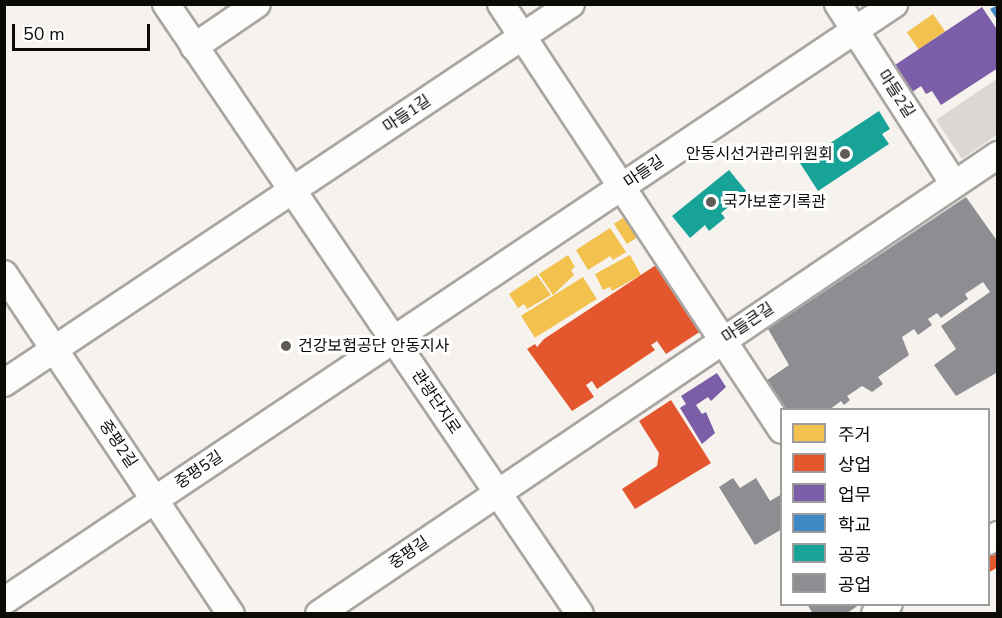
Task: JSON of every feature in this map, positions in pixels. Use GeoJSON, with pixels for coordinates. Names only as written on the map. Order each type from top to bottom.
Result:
{"type":"FeatureCollection","features":[{"type":"Feature","properties":{"kind":"street","name":"관광단지로"},"geometry":{"type":"LineString","coordinates":[[166,4],[580,614]]}},
{"type":"Feature","properties":{"kind":"street"},"geometry":{"type":"LineString","coordinates":[[194,47],[257,4]]}},
{"type":"Feature","properties":{"kind":"street"},"geometry":{"type":"LineString","coordinates":[[501,4],[780,427]]}},
{"type":"Feature","properties":{"kind":"street","name":"마들1길"},"geometry":{"type":"LineString","coordinates":[[4,383],[571,4]]}},
{"type":"Feature","properties":{"kind":"street","name":"마들2길"},"geometry":{"type":"LineString","coordinates":[[838,4],[954,184]]}},
{"type":"Feature","properties":{"kind":"street","name":"마들길"},"geometry":{"type":"LineString","coordinates":[[394,340],[894,4]]}},
{"type":"Feature","properties":{"kind":"street","name":"마들큰길"},"geometry":{"type":"LineString","coordinates":[[498,493],[998,154]]}},
{"type":"Feature","properties":{"kind":"street","name":"중평2길"},"geometry":{"type":"LineString","coordinates":[[4,274],[231,614]]}},
{"type":"Feature","properties":{"kind":"street","name":"중평5길"},"geometry":{"type":"LineString","coordinates":[[13,614],[5,601],[394,340]]}},
{"type":"Feature","properties":{"kind":"street","name":"중평길"},"geometry":{"type":"LineString","coordinates":[[319,614],[498,493]]}},
{"type":"Feature","properties":{"kind":"street"},"geometry":{"type":"LineString","coordinates":[[875,614],[888,606]]}},
{"type":"Feature","properties":{"kind":"building: 주거"},"geometry":{"type":"Polygon","coordinates":[[[933,14],[945,31],[919,50],[907,32],[933,14]]]}},
{"type":"Feature","properties":{"kind":"building: 주거"},"geometry":{"type":"Polygon","coordinates":[[[629,214],[642,234],[627,244],[614,224],[629,214]]]}},
{"type":"Feature","properties":{"kind":"building: 주거"},"geometry":{"type":"Polygon","coordinates":[[[610,228],[626,252],[613,260],[610,256],[588,270],[576,250],[610,228]]]}},
{"type":"Feature","properties":{"kind":"building: 주거"},"geometry":{"type":"Polygon","coordinates":[[[568,255],[575,267],[571,270],[574,275],[553,295],[539,274],[568,255]]]}},
{"type":"Feature","properties":{"kind":"building: 주거"},"geometry":{"type":"Polygon","coordinates":[[[630,255],[641,275],[612,291],[610,287],[603,290],[595,274],[630,255]]]}},
{"type":"Feature","properties":{"kind":"building: 주거"},"geometry":{"type":"Polygon","coordinates":[[[537,275],[551,295],[527,309],[524,304],[518,308],[509,294],[537,275]]]}},
{"type":"Feature","properties":{"kind":"building: 주거"},"geometry":{"type":"Polygon","coordinates":[[[583,277],[597,299],[535,338],[521,316],[583,277]]]}},
{"type":"Feature","properties":{"kind":"building: 상업"},"geometry":{"type":"Polygon","coordinates":[[[656,265],[689,315],[693,312],[704,329],[666,354],[657,341],[651,345],[655,350],[597,389],[592,381],[586,385],[594,397],[572,411],[527,349],[535,344],[537,347],[544,339],[656,265]]]}},
{"type":"Feature","properties":{"kind":"building: 상업"},"geometry":{"type":"Polygon","coordinates":[[[671,400],[711,463],[635,509],[622,489],[657,466],[659,453],[639,421],[671,400]]]}},
{"type":"Feature","properties":{"kind":"building: 상업"},"geometry":{"type":"Polygon","coordinates":[[[998,543],[998,567],[990,572],[990,548],[998,543]]]}},
{"type":"Feature","properties":{"kind":"building: 업무"},"geometry":{"type":"Polygon","coordinates":[[[982,7],[998,31],[998,68],[941,105],[932,91],[926,94],[921,86],[906,96],[889,69],[982,7]]]}},
{"type":"Feature","properties":{"kind":"building: 업무"},"geometry":{"type":"Polygon","coordinates":[[[717,373],[726,387],[711,401],[708,397],[696,405],[702,414],[706,412],[715,433],[702,444],[680,408],[686,404],[681,396],[717,373]]]}},
{"type":"Feature","properties":{"kind":"building: 학교"},"geometry":{"type":"Polygon","coordinates":[[[998,5],[998,21],[990,9],[998,5]]]}},
{"type":"Feature","properties":{"kind":"building: 공공","name":"안동시선거관리위원회"},"geometry":{"type":"Polygon","coordinates":[[[879,111],[890,129],[882,134],[889,144],[818,191],[800,163],[879,111]]]}},
{"type":"Feature","properties":{"kind":"building: 공공","name":"국가보훈기록관"},"geometry":{"type":"Polygon","coordinates":[[[729,170],[747,192],[721,213],[725,218],[709,231],[705,225],[690,238],[672,216],[729,170]]]}},
{"type":"Feature","properties":{"kind":"building: 공업"},"geometry":{"type":"Polygon","coordinates":[[[966,197],[998,242],[998,372],[956,396],[934,365],[956,349],[941,326],[990,292],[983,282],[965,294],[968,299],[941,318],[937,313],[928,319],[932,325],[918,335],[914,329],[902,337],[909,355],[878,377],[883,384],[872,392],[862,386],[847,396],[850,400],[844,405],[841,401],[832,408],[780,408],[757,387],[789,365],[768,329],[966,197]]]}},
{"type":"Feature","properties":{"kind":"building: 공업"},"geometry":{"type":"Polygon","coordinates":[[[733,478],[740,488],[756,478],[770,501],[780,495],[780,530],[755,545],[719,487],[733,478]]]}},
{"type":"Feature","properties":{"kind":"building: 공업"},"geometry":{"type":"Polygon","coordinates":[[[808,606],[857,606],[846,614],[813,614],[808,606]]]}},
{"type":"Feature","properties":{"kind":"building: 기타"},"geometry":{"type":"Polygon","coordinates":[[[998,78],[998,134],[962,159],[936,120],[998,78]]]}},
{"type":"Feature","properties":{"kind":"place","name":"안동시선거관리위원회"},"geometry":{"type":"Point","coordinates":[845,154]}},
{"type":"Feature","properties":{"kind":"place","name":"국가보훈기록관"},"geometry":{"type":"Point","coordinates":[711,202]}},
{"type":"Feature","properties":{"kind":"place","name":"건강보험공단 안동지사"},"geometry":{"type":"Point","coordinates":[286,346]}}]}
